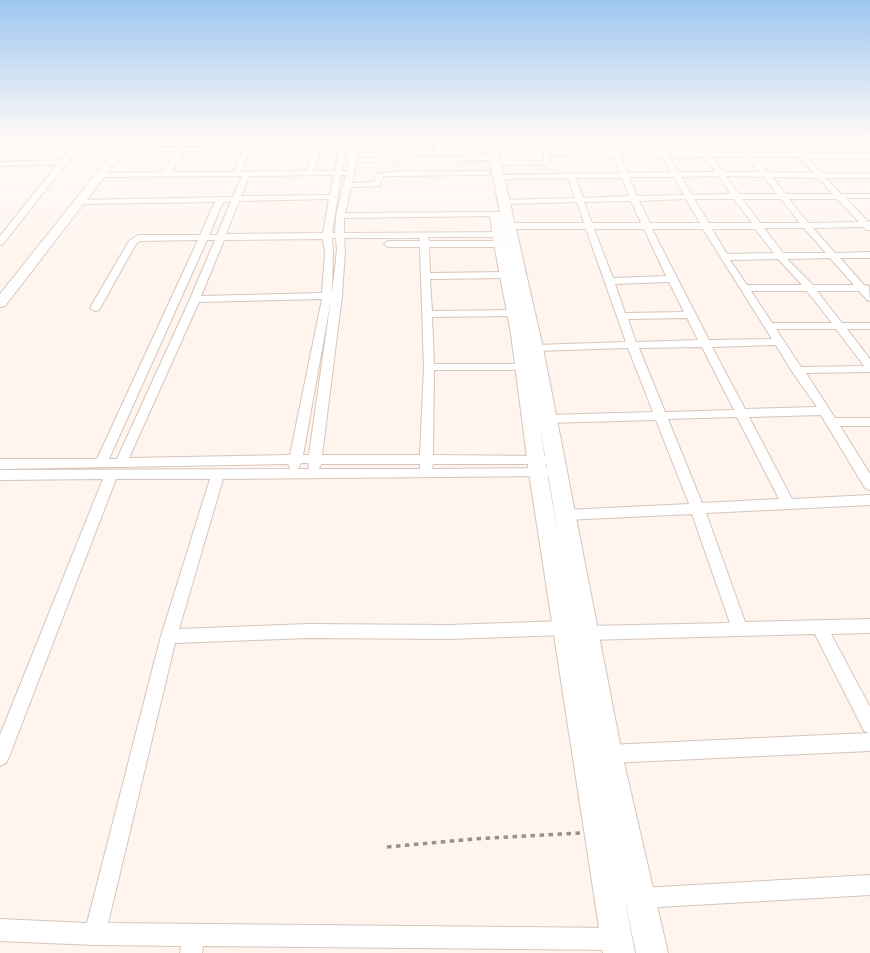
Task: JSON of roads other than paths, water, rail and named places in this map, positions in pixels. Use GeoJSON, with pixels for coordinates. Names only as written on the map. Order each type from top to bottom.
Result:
{"type":"FeatureCollection","features":[{"type":"Feature","properties":{"kind":"main road"},"geometry":{"type":"LineString","coordinates":[[30,246],[85,181]]}},
{"type":"Feature","properties":{"kind":"main road"},"geometry":{"type":"LineString","coordinates":[[0,303],[94,181]]}},
{"type":"Feature","properties":{"kind":"main road"},"geometry":{"type":"LineString","coordinates":[[495,181],[532,361],[547,466],[564,628],[618,946]]}},
{"type":"Feature","properties":{"kind":"main road"},"geometry":{"type":"LineString","coordinates":[[505,228],[506,275],[515,313],[532,361],[548,420],[547,466],[566,515],[609,754],[651,945]]}},
{"type":"Feature","properties":{"kind":"street"},"geometry":{"type":"LineString","coordinates":[[0,242],[48,181]]}},
{"type":"Feature","properties":{"kind":"street"},"geometry":{"type":"LineString","coordinates":[[0,757],[117,469],[195,299],[243,181]]}},
{"type":"Feature","properties":{"kind":"street"},"geometry":{"type":"LineString","coordinates":[[293,474],[327,296],[329,253],[327,240],[337,181]]}},
{"type":"Feature","properties":{"kind":"street"},"geometry":{"type":"LineString","coordinates":[[313,473],[337,296],[340,216],[348,181]]}},
{"type":"Feature","properties":{"kind":"street"},"geometry":{"type":"LineString","coordinates":[[347,185],[376,184],[377,181]]}},
{"type":"Feature","properties":{"kind":"street"},"geometry":{"type":"LineString","coordinates":[[573,181],[632,346],[697,508],[740,629]]}},
{"type":"Feature","properties":{"kind":"street"},"geometry":{"type":"LineString","coordinates":[[627,181],[646,226],[672,279],[788,504]]}},
{"type":"Feature","properties":{"kind":"street"},"geometry":{"type":"LineString","coordinates":[[681,181],[724,257],[825,411],[870,484]]}},
{"type":"Feature","properties":{"kind":"street"},"geometry":{"type":"LineString","coordinates":[[726,181],[780,256],[810,288],[870,367]]}},
{"type":"Feature","properties":{"kind":"street"},"geometry":{"type":"LineString","coordinates":[[772,181],[806,225],[832,255],[866,288],[870,298]]}},
{"type":"Feature","properties":{"kind":"street"},"geometry":{"type":"LineString","coordinates":[[825,181],[868,226]]}},
{"type":"Feature","properties":{"kind":"street"},"geometry":{"type":"LineString","coordinates":[[95,308],[134,240],[144,238],[202,240],[424,240],[505,228],[580,200],[690,197],[737,198],[784,196],[870,196]]}},
{"type":"Feature","properties":{"kind":"street"},"geometry":{"type":"LineString","coordinates":[[78,202],[334,197]]}},
{"type":"Feature","properties":{"kind":"street"},"geometry":{"type":"LineString","coordinates":[[101,463],[173,307],[220,200]]}},
{"type":"Feature","properties":{"kind":"street"},"geometry":{"type":"LineString","coordinates":[[340,216],[505,228],[588,226],[868,226]]}},
{"type":"Feature","properties":{"kind":"street"},"geometry":{"type":"LineString","coordinates":[[424,240],[427,276],[429,367],[426,474]]}},
{"type":"Feature","properties":{"kind":"street"},"geometry":{"type":"LineString","coordinates":[[724,257],[870,255]]}},
{"type":"Feature","properties":{"kind":"street"},"geometry":{"type":"LineString","coordinates":[[427,276],[506,275]]}},
{"type":"Feature","properties":{"kind":"street"},"geometry":{"type":"LineString","coordinates":[[608,281],[672,279]]}},
{"type":"Feature","properties":{"kind":"street"},"geometry":{"type":"LineString","coordinates":[[744,288],[866,288]]}},
{"type":"Feature","properties":{"kind":"street"},"geometry":{"type":"LineString","coordinates":[[195,299],[337,296]]}},
{"type":"Feature","properties":{"kind":"street"},"geometry":{"type":"LineString","coordinates":[[428,314],[515,313]]}},
{"type":"Feature","properties":{"kind":"street"},"geometry":{"type":"LineString","coordinates":[[622,316],[691,315]]}},
{"type":"Feature","properties":{"kind":"street"},"geometry":{"type":"LineString","coordinates":[[768,326],[870,326]]}},
{"type":"Feature","properties":{"kind":"street"},"geometry":{"type":"LineString","coordinates":[[429,367],[532,361],[632,346],[779,342]]}},
{"type":"Feature","properties":{"kind":"street"},"geometry":{"type":"LineString","coordinates":[[797,370],[870,367]]}},
{"type":"Feature","properties":{"kind":"street"},"geometry":{"type":"LineString","coordinates":[[548,420],[825,411]]}},
{"type":"Feature","properties":{"kind":"street"},"geometry":{"type":"LineString","coordinates":[[832,422],[870,422]]}},
{"type":"Feature","properties":{"kind":"street"},"geometry":{"type":"LineString","coordinates":[[0,475],[296,458],[426,460],[547,466]]}},
{"type":"Feature","properties":{"kind":"street"},"geometry":{"type":"LineString","coordinates":[[0,464],[101,463],[117,469],[218,474],[426,474],[547,466]]}},
{"type":"Feature","properties":{"kind":"street"},"geometry":{"type":"LineString","coordinates":[[95,934],[169,636],[218,474]]}},
{"type":"Feature","properties":{"kind":"street"},"geometry":{"type":"LineString","coordinates":[[566,515],[870,500]]}},
{"type":"Feature","properties":{"kind":"street"},"geometry":{"type":"LineString","coordinates":[[587,633],[870,626]]}},
{"type":"Feature","properties":{"kind":"street"},"geometry":{"type":"LineString","coordinates":[[819,627],[870,725]]}},
{"type":"Feature","properties":{"kind":"street"},"geometry":{"type":"LineString","coordinates":[[169,636],[308,631],[450,632],[564,628]]}},
{"type":"Feature","properties":{"kind":"street"},"geometry":{"type":"LineString","coordinates":[[609,754],[870,742]]}},
{"type":"Feature","properties":{"kind":"street"},"geometry":{"type":"LineString","coordinates":[[641,898],[870,885]]}},
{"type":"Feature","properties":{"kind":"street"},"geometry":{"type":"LineString","coordinates":[[0,930],[95,934],[193,944],[651,945]]}}]}
